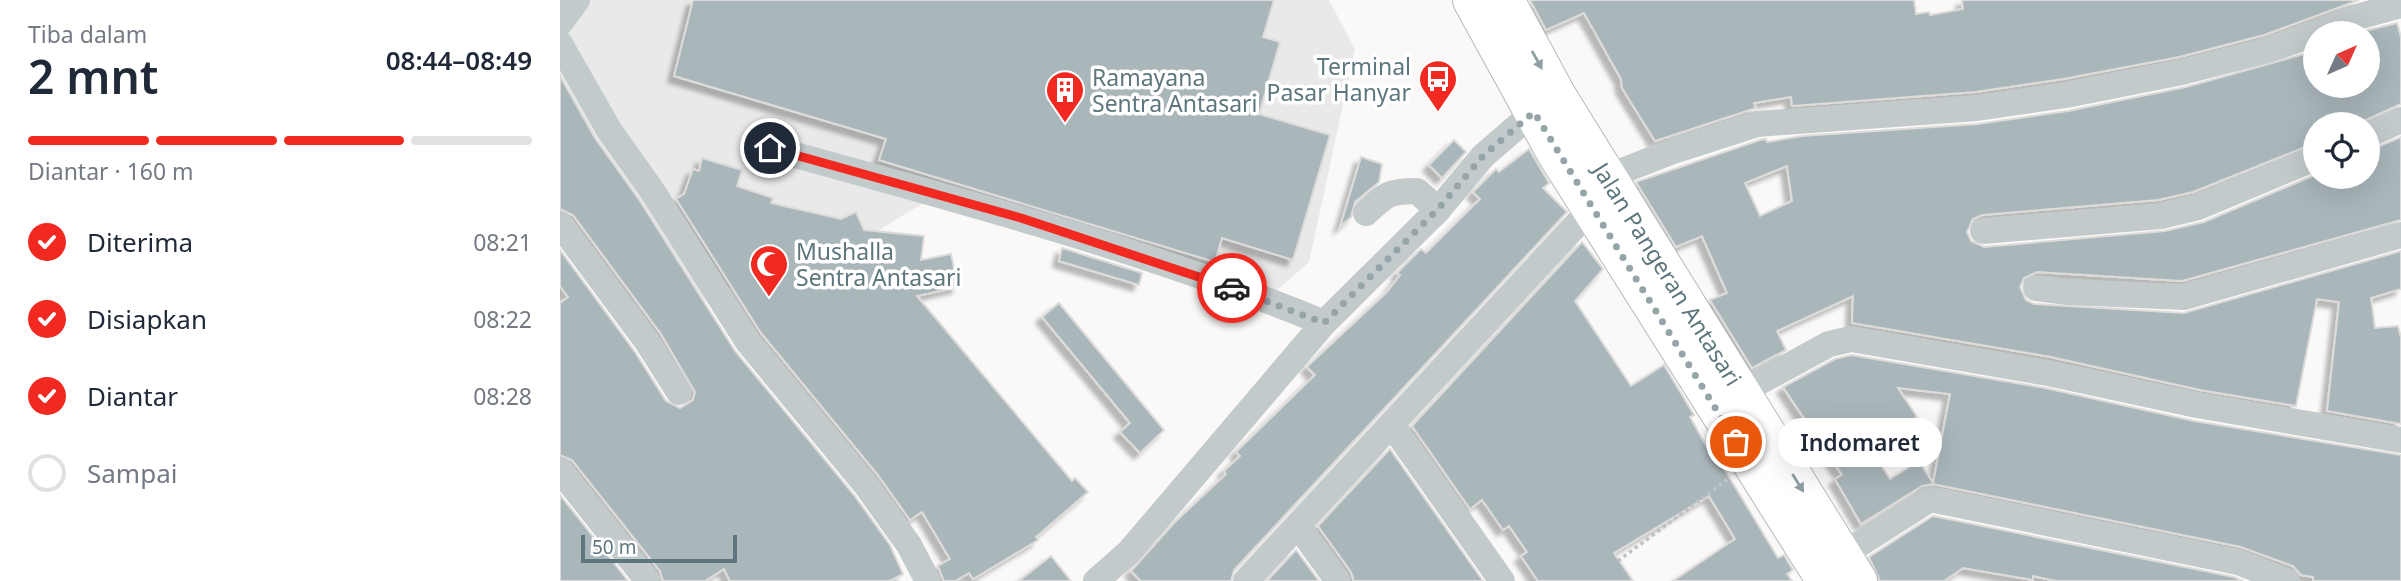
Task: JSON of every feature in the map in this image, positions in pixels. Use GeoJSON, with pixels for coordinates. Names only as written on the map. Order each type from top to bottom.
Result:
{"type":"FeatureCollection","features":[{"type":"Feature","properties":{"kind":"highway","name":"Jalan Pangeran Antasari"},"geometry":{"type":"LineString","coordinates":[[1472,0],[1534,112],[1599,193],[1653,280],[1749,464],[1842,572]]}},
{"type":"Feature","properties":{"kind":"highway","name":"Jalan Pangeran Antasari"},"geometry":{"type":"LineString","coordinates":[[1505,0],[1557,96],[1599,193]]}},
{"type":"Feature","properties":{"kind":"highway","name":"Jalan Pangeran Antasari"},"geometry":{"type":"LineString","coordinates":[[1653,280],[1741,393],[1842,572]]}},
{"type":"Feature","properties":{"kind":"street"},"geometry":{"type":"LineString","coordinates":[[560,23],[577,0]]}},
{"type":"Feature","properties":{"kind":"street"},"geometry":{"type":"LineString","coordinates":[[2346,21],[2401,5]]}},
{"type":"Feature","properties":{"kind":"street"},"geometry":{"type":"LineString","coordinates":[[1246,581],[1392,425],[1599,193],[1673,151],[1757,124],[1977,108],[2066,95],[2182,72],[2268,50],[2303,38]]}},
{"type":"Feature","properties":{"kind":"street"},"geometry":{"type":"LineString","coordinates":[[560,44],[608,130],[653,191],[748,342],[866,485],[909,545],[928,581]]}},
{"type":"Feature","properties":{"kind":"street"},"geometry":{"type":"LineString","coordinates":[[1096,581],[1129,552],[1324,323],[1438,209],[1483,156],[1534,112]]}},
{"type":"Feature","properties":{"kind":"street"},"geometry":{"type":"LineString","coordinates":[[2380,130],[2401,120]]}},
{"type":"Feature","properties":{"kind":"street"},"geometry":{"type":"LineString","coordinates":[[770,148],[1021,218],[1266,299],[1324,323]]}},
{"type":"Feature","properties":{"kind":"street"},"geometry":{"type":"LineString","coordinates":[[1983,231],[2161,216],[2198,207],[2303,163]]}},
{"type":"Feature","properties":{"kind":"street"},"geometry":{"type":"LineString","coordinates":[[1366,212],[1387,193],[1395,191],[1417,191],[1438,209]]}},
{"type":"Feature","properties":{"kind":"street"},"geometry":{"type":"LineString","coordinates":[[560,224],[648,344],[679,392]]}},
{"type":"Feature","properties":{"kind":"street"},"geometry":{"type":"LineString","coordinates":[[2036,288],[2183,297],[2401,235]]}},
{"type":"Feature","properties":{"kind":"street"},"geometry":{"type":"LineString","coordinates":[[1741,393],[1829,344],[1851,339],[2401,440]]}},
{"type":"Feature","properties":{"kind":"street"},"geometry":{"type":"LineString","coordinates":[[1392,425],[1502,581]]}},
{"type":"Feature","properties":{"kind":"street"},"geometry":{"type":"LineString","coordinates":[[560,470],[648,581]]}},
{"type":"Feature","properties":{"kind":"street"},"geometry":{"type":"LineString","coordinates":[[1842,572],[1930,499],[2238,562],[2287,581]]}},
{"type":"Feature","properties":{"kind":"street"},"geometry":{"type":"LineString","coordinates":[[1299,527],[1338,581]]}},
{"type":"Feature","properties":{"kind":"path"},"geometry":{"type":"LineString","coordinates":[[1619,561],[1749,464]]}},
{"type":"Feature","properties":{"kind":"shaded area"},"geometry":{"type":"Polygon","coordinates":[[[560,0],[1329,0],[1355,49],[1309,262],[1275,292],[925,202],[822,265],[812,248],[697,304],[560,125],[560,0]]]}},
{"type":"Feature","properties":{"kind":"building","name":"Ramayana Sentra Antasari"},"geometry":{"type":"Polygon","coordinates":[[[693,0],[1274,0],[1263,37],[1280,42],[1259,114],[1330,135],[1293,260],[1222,238],[1215,262],[879,160],[886,139],[674,76],[693,0]]]}},
{"type":"Feature","properties":{"kind":"building"},"geometry":{"type":"Polygon","coordinates":[[[1530,0],[1914,0],[1916,14],[1929,12],[1930,15],[1963,9],[1962,0],[2359,0],[2264,35],[2179,57],[1975,92],[1792,106],[1791,97],[1754,103],[1756,108],[1655,141],[1622,88],[1621,79],[1584,13],[1546,30],[1530,0]]]}},
{"type":"Feature","properties":{"kind":"building"},"geometry":{"type":"Polygon","coordinates":[[[2397,23],[2401,37],[2401,104],[2380,114],[2303,112],[2303,148],[2193,192],[2158,200],[1982,215],[1973,219],[1967,232],[1971,241],[1984,247],[2165,231],[2204,222],[2303,180],[2303,189],[2380,189],[2380,146],[2401,137],[2401,220],[2182,281],[2037,272],[2024,278],[2020,287],[2026,300],[2034,304],[2184,313],[2401,251],[2401,289],[2371,298],[2375,328],[2398,326],[2401,338],[2401,424],[2327,411],[2339,302],[2317,299],[2296,406],[2200,390],[2051,357],[1852,323],[1853,296],[1777,331],[1786,350],[1752,368],[1710,300],[1727,293],[1702,236],[1676,247],[1636,182],[1760,140],[1766,139],[1767,142],[1802,136],[1978,124],[2068,111],[2186,87],[2303,54],[2303,98],[2380,98],[2380,27],[2397,23]],[[1787,166],[1745,183],[1760,216],[1792,201],[1787,166]]]}},
{"type":"Feature","properties":{"kind":"building"},"geometry":{"type":"Polygon","coordinates":[[[560,76],[595,138],[640,201],[735,351],[854,495],[890,545],[903,574],[890,581],[730,581],[724,569],[705,581],[663,581],[660,571],[572,460],[560,455],[560,303],[568,297],[560,286],[560,250],[635,352],[666,401],[680,408],[693,400],[695,392],[661,334],[573,215],[560,209],[560,76]]]}},
{"type":"Feature","properties":{"kind":"building"},"geometry":{"type":"Polygon","coordinates":[[[1454,140],[1466,152],[1442,178],[1429,165],[1454,140]]]}},
{"type":"Feature","properties":{"kind":"building"},"geometry":{"type":"Polygon","coordinates":[[[1529,149],[1549,183],[1543,188],[1567,212],[1234,570],[1231,581],[1141,581],[1131,571],[1175,522],[1226,474],[1224,471],[1240,456],[1236,452],[1315,375],[1307,367],[1387,292],[1400,275],[1397,273],[1421,249],[1426,253],[1480,199],[1473,192],[1496,169],[1499,172],[1529,149]]]}},
{"type":"Feature","properties":{"kind":"building"},"geometry":{"type":"Polygon","coordinates":[[[1361,157],[1382,164],[1379,182],[1355,202],[1351,217],[1340,227],[1361,157]]]}},
{"type":"Feature","properties":{"kind":"building"},"geometry":{"type":"Polygon","coordinates":[[[702,158],[742,170],[737,186],[773,198],[771,203],[841,219],[856,212],[864,230],[924,236],[921,260],[951,254],[958,287],[917,296],[1072,481],[1075,478],[1088,492],[1036,537],[1038,540],[973,579],[969,573],[955,581],[944,581],[938,566],[950,559],[922,512],[910,520],[878,475],[761,333],[676,199],[684,194],[693,169],[699,171],[702,158]]]}},
{"type":"Feature","properties":{"kind":"building"},"geometry":{"type":"Polygon","coordinates":[[[1582,242],[1603,269],[1575,301],[1631,386],[1664,365],[1694,415],[1690,417],[1708,449],[1711,447],[1778,558],[1784,555],[1793,570],[1787,574],[1792,581],[1673,581],[1735,539],[1709,496],[1614,553],[1633,581],[1538,581],[1521,556],[1527,552],[1509,526],[1503,530],[1482,500],[1470,509],[1412,426],[1582,242]]]}},
{"type":"Feature","properties":{"kind":"building"},"geometry":{"type":"Polygon","coordinates":[[[1062,248],[1142,273],[1139,285],[1059,261],[1062,248]]]}},
{"type":"Feature","properties":{"kind":"building"},"geometry":{"type":"Polygon","coordinates":[[[1059,303],[1164,430],[1140,453],[1120,432],[1130,423],[1042,317],[1059,303]]]}},
{"type":"Feature","properties":{"kind":"building"},"geometry":{"type":"Polygon","coordinates":[[[1851,355],[2045,388],[2194,421],[2401,455],[2401,581],[2313,581],[2313,577],[2301,575],[2293,566],[2241,547],[1933,484],[1922,486],[1861,524],[1835,479],[1842,475],[1783,387],[1835,359],[1851,355]],[[1898,388],[1917,417],[1870,448],[1890,479],[1919,461],[1933,483],[1950,394],[1898,388]]]}},
{"type":"Feature","properties":{"kind":"building"},"geometry":{"type":"Polygon","coordinates":[[[1390,449],[1483,581],[1354,581],[1351,572],[1318,526],[1390,449]]]}},
{"type":"Feature","properties":{"kind":"building"},"geometry":{"type":"Polygon","coordinates":[[[560,495],[628,581],[560,581],[560,495]]]}},
{"type":"Feature","properties":{"kind":"building"},"geometry":{"type":"Polygon","coordinates":[[[1933,516],[2243,581],[2056,581],[2033,576],[2033,580],[1963,568],[1944,581],[1880,581],[1869,557],[1933,516]]]}},
{"type":"Feature","properties":{"kind":"building"},"geometry":{"type":"Polygon","coordinates":[[[1296,550],[1319,581],[1267,581],[1296,550]]]}},
{"type":"Feature","properties":{"kind":"building"},"geometry":{"type":"Polygon","coordinates":[[[1051,556],[1071,581],[1019,581],[1051,556]]]}},
{"type":"Feature","properties":{"kind":"way so far"},"geometry":{"type":"LineString","coordinates":[[1232,288],[1324,323],[1438,209],[1483,156],[1534,112],[1556,153],[1736,442]]}},
{"type":"Feature","properties":{"kind":"place","name":"Terminal Pasar Hanyar"},"geometry":{"type":"Point","coordinates":[1438,113]}},
{"type":"Feature","properties":{"kind":"place","name":"Ramayana Sentra Antasari"},"geometry":{"type":"Point","coordinates":[1065,124]}},
{"type":"Feature","properties":{"kind":"place","name":"Mushalla Sentra Antasari"},"geometry":{"type":"Point","coordinates":[769,298]}},
{"type":"Feature","properties":{"kind":"place","name":"Indomaret"},"geometry":{"type":"Point","coordinates":[1736,442]}},
{"type":"Feature","properties":{"kind":"route"},"geometry":{"type":"LineString","coordinates":[[770,148],[1021,218],[1232,288]]}}]}
